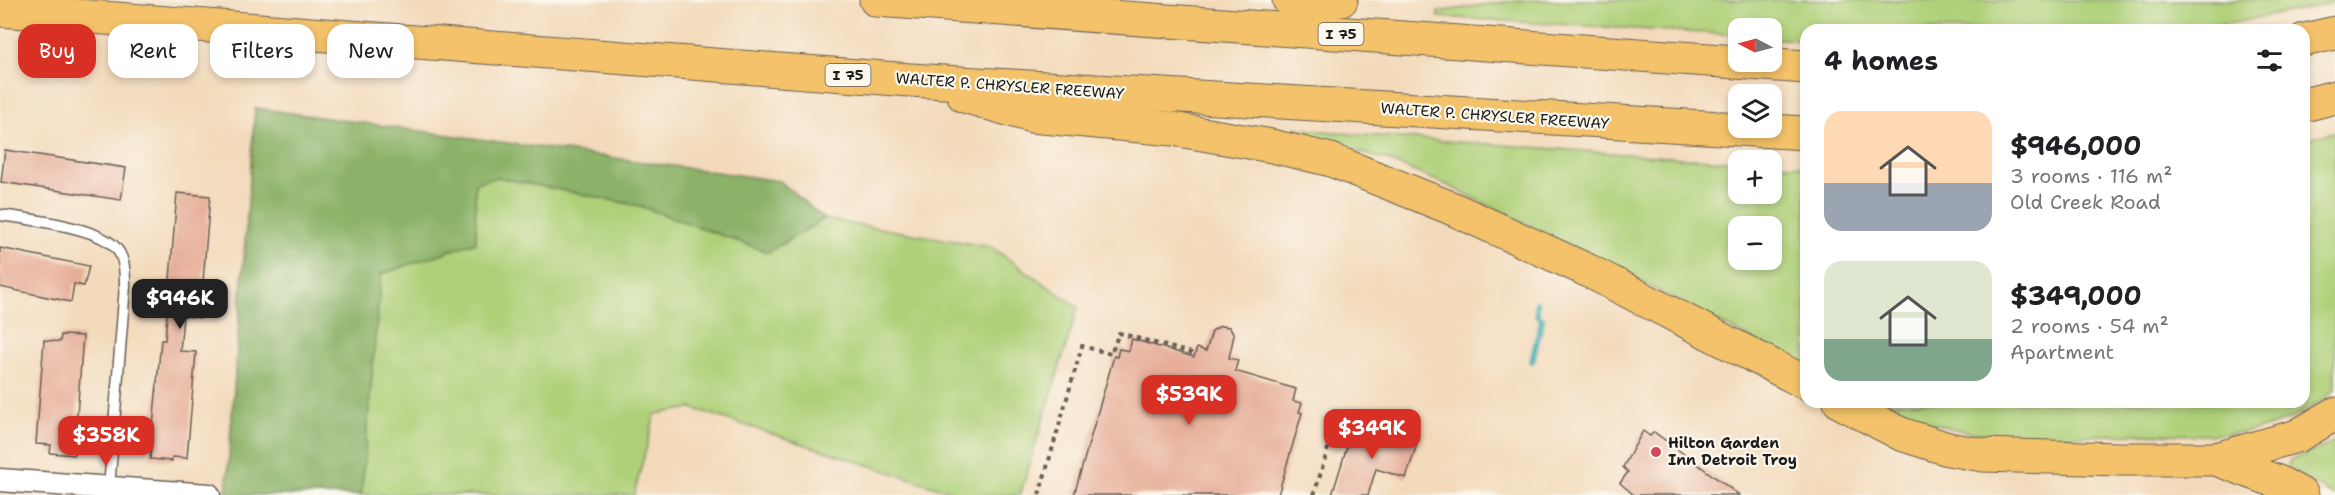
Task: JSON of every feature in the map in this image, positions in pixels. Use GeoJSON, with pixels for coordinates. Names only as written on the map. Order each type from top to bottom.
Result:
{"type":"FeatureCollection","features":[{"type":"Feature","properties":{"kind":"highway","name":"I 75"},"geometry":{"type":"LineString","coordinates":[[876,0],[1800,67]]}},
{"type":"Feature","properties":{"kind":"highway"},"geometry":{"type":"LineString","coordinates":[[1289,0],[1317,2],[1341,0]]}},
{"type":"Feature","properties":{"kind":"highway","name":"WALTER P. CHRYSLER FREEWAY"},"geometry":{"type":"LineString","coordinates":[[0,10],[910,80],[1800,133]]}},
{"type":"Feature","properties":{"kind":"highway"},"geometry":{"type":"LineString","coordinates":[[2310,39],[2335,33]]}},
{"type":"Feature","properties":{"kind":"highway"},"geometry":{"type":"LineString","coordinates":[[910,80],[1031,116],[1173,129],[1272,146],[1331,160],[1451,208],[1557,256],[1800,380]]}},
{"type":"Feature","properties":{"kind":"highway"},"geometry":{"type":"LineString","coordinates":[[2310,103],[2335,97]]}},
{"type":"Feature","properties":{"kind":"highway"},"geometry":{"type":"LineString","coordinates":[[1851,408],[1901,434],[1948,449],[1983,455],[2119,459],[2216,459],[2296,436],[2335,414]]}},
{"type":"Feature","properties":{"kind":"highway"},"geometry":{"type":"LineString","coordinates":[[2216,459],[2277,482],[2302,495]]}},
{"type":"Feature","properties":{"kind":"street"},"geometry":{"type":"LineString","coordinates":[[0,480],[208,495]]}},
{"type":"Feature","properties":{"kind":"lane"},"geometry":{"type":"LineString","coordinates":[[0,215],[94,233],[116,248],[122,258],[126,286],[109,488]]}},
{"type":"Feature","properties":{"kind":"path"},"geometry":{"type":"LineString","coordinates":[[1039,495],[1082,346],[1111,354],[1119,333],[1195,354]]}},
{"type":"Feature","properties":{"kind":"path"},"geometry":{"type":"LineString","coordinates":[[1314,495],[1336,422]]}},
{"type":"Feature","properties":{"kind":"green space"},"geometry":{"type":"Polygon","coordinates":[[[1517,0],[2335,0],[2335,3],[2226,24],[1800,24],[1800,40],[1782,39],[1782,18],[1728,18],[1728,34],[1438,17],[1438,12],[1517,0]]]}},
{"type":"Feature","properties":{"kind":"green space"},"geometry":{"type":"Polygon","coordinates":[[[255,108],[780,181],[824,219],[768,252],[640,206],[497,177],[475,183],[476,242],[381,274],[361,495],[226,495],[255,108]]]}},
{"type":"Feature","properties":{"kind":"green space"},"geometry":{"type":"Polygon","coordinates":[[[1296,128],[1362,135],[1728,161],[1728,204],[1782,204],[1782,165],[1800,166],[1800,364],[1567,244],[1447,185],[1387,160],[1295,134],[1296,128]]]}},
{"type":"Feature","properties":{"kind":"green space"},"geometry":{"type":"Polygon","coordinates":[[[2335,132],[2335,389],[2311,408],[2272,425],[2234,433],[2036,437],[1963,431],[1926,421],[1894,408],[2310,408],[2310,138],[2335,132]]]}},
{"type":"Feature","properties":{"kind":"green space"},"geometry":{"type":"Polygon","coordinates":[[[496,177],[640,206],[768,252],[824,219],[991,247],[1078,307],[1020,495],[961,495],[692,408],[655,414],[634,495],[361,495],[381,274],[476,242],[475,183],[496,177]]]}},
{"type":"Feature","properties":{"kind":"green space"},"geometry":{"type":"Polygon","coordinates":[[[2335,440],[2335,495],[2332,495],[2288,465],[2290,460],[2326,446],[2335,440]]]}},
{"type":"Feature","properties":{"kind":"building"},"geometry":{"type":"Polygon","coordinates":[[[5,150],[126,168],[121,200],[1,182],[5,150]]]}},
{"type":"Feature","properties":{"kind":"building"},"geometry":{"type":"Polygon","coordinates":[[[177,193],[210,196],[200,318],[183,316],[180,351],[196,352],[187,458],[172,457],[172,461],[150,459],[161,340],[165,340],[177,193]]]}},
{"type":"Feature","properties":{"kind":"building"},"geometry":{"type":"Polygon","coordinates":[[[0,248],[89,266],[84,286],[74,284],[71,302],[0,287],[0,248]]]}},
{"type":"Feature","properties":{"kind":"building"},"geometry":{"type":"Polygon","coordinates":[[[1220,326],[1229,327],[1234,335],[1229,358],[1238,360],[1235,371],[1296,389],[1293,401],[1302,403],[1299,412],[1302,413],[1278,495],[1074,495],[1114,356],[1117,357],[1119,349],[1129,351],[1132,339],[1194,357],[1197,348],[1206,351],[1212,331],[1220,326]]]}},
{"type":"Feature","properties":{"kind":"building"},"geometry":{"type":"Polygon","coordinates":[[[61,335],[83,336],[74,455],[50,453],[51,445],[36,444],[44,340],[60,342],[61,335]]]}},
{"type":"Feature","properties":{"kind":"building"},"geometry":{"type":"Polygon","coordinates":[[[1354,424],[1417,444],[1406,478],[1376,469],[1368,495],[1332,495],[1354,424]]]}},
{"type":"Feature","properties":{"kind":"building","name":"Hilton Garden Inn Detroit Troy"},"geometry":{"type":"Polygon","coordinates":[[[1643,431],[1650,436],[1654,432],[1739,495],[1634,495],[1620,483],[1628,472],[1623,467],[1643,431]]]}},
{"type":"Feature","properties":{"kind":"waterway"},"geometry":{"type":"LineString","coordinates":[[1532,361],[1542,319],[1537,315],[1537,303]]}},
{"type":"Feature","properties":{"kind":"place","name":"Hilton Garden Inn Detroit Troy"},"geometry":{"type":"Point","coordinates":[1656,452]}}]}
